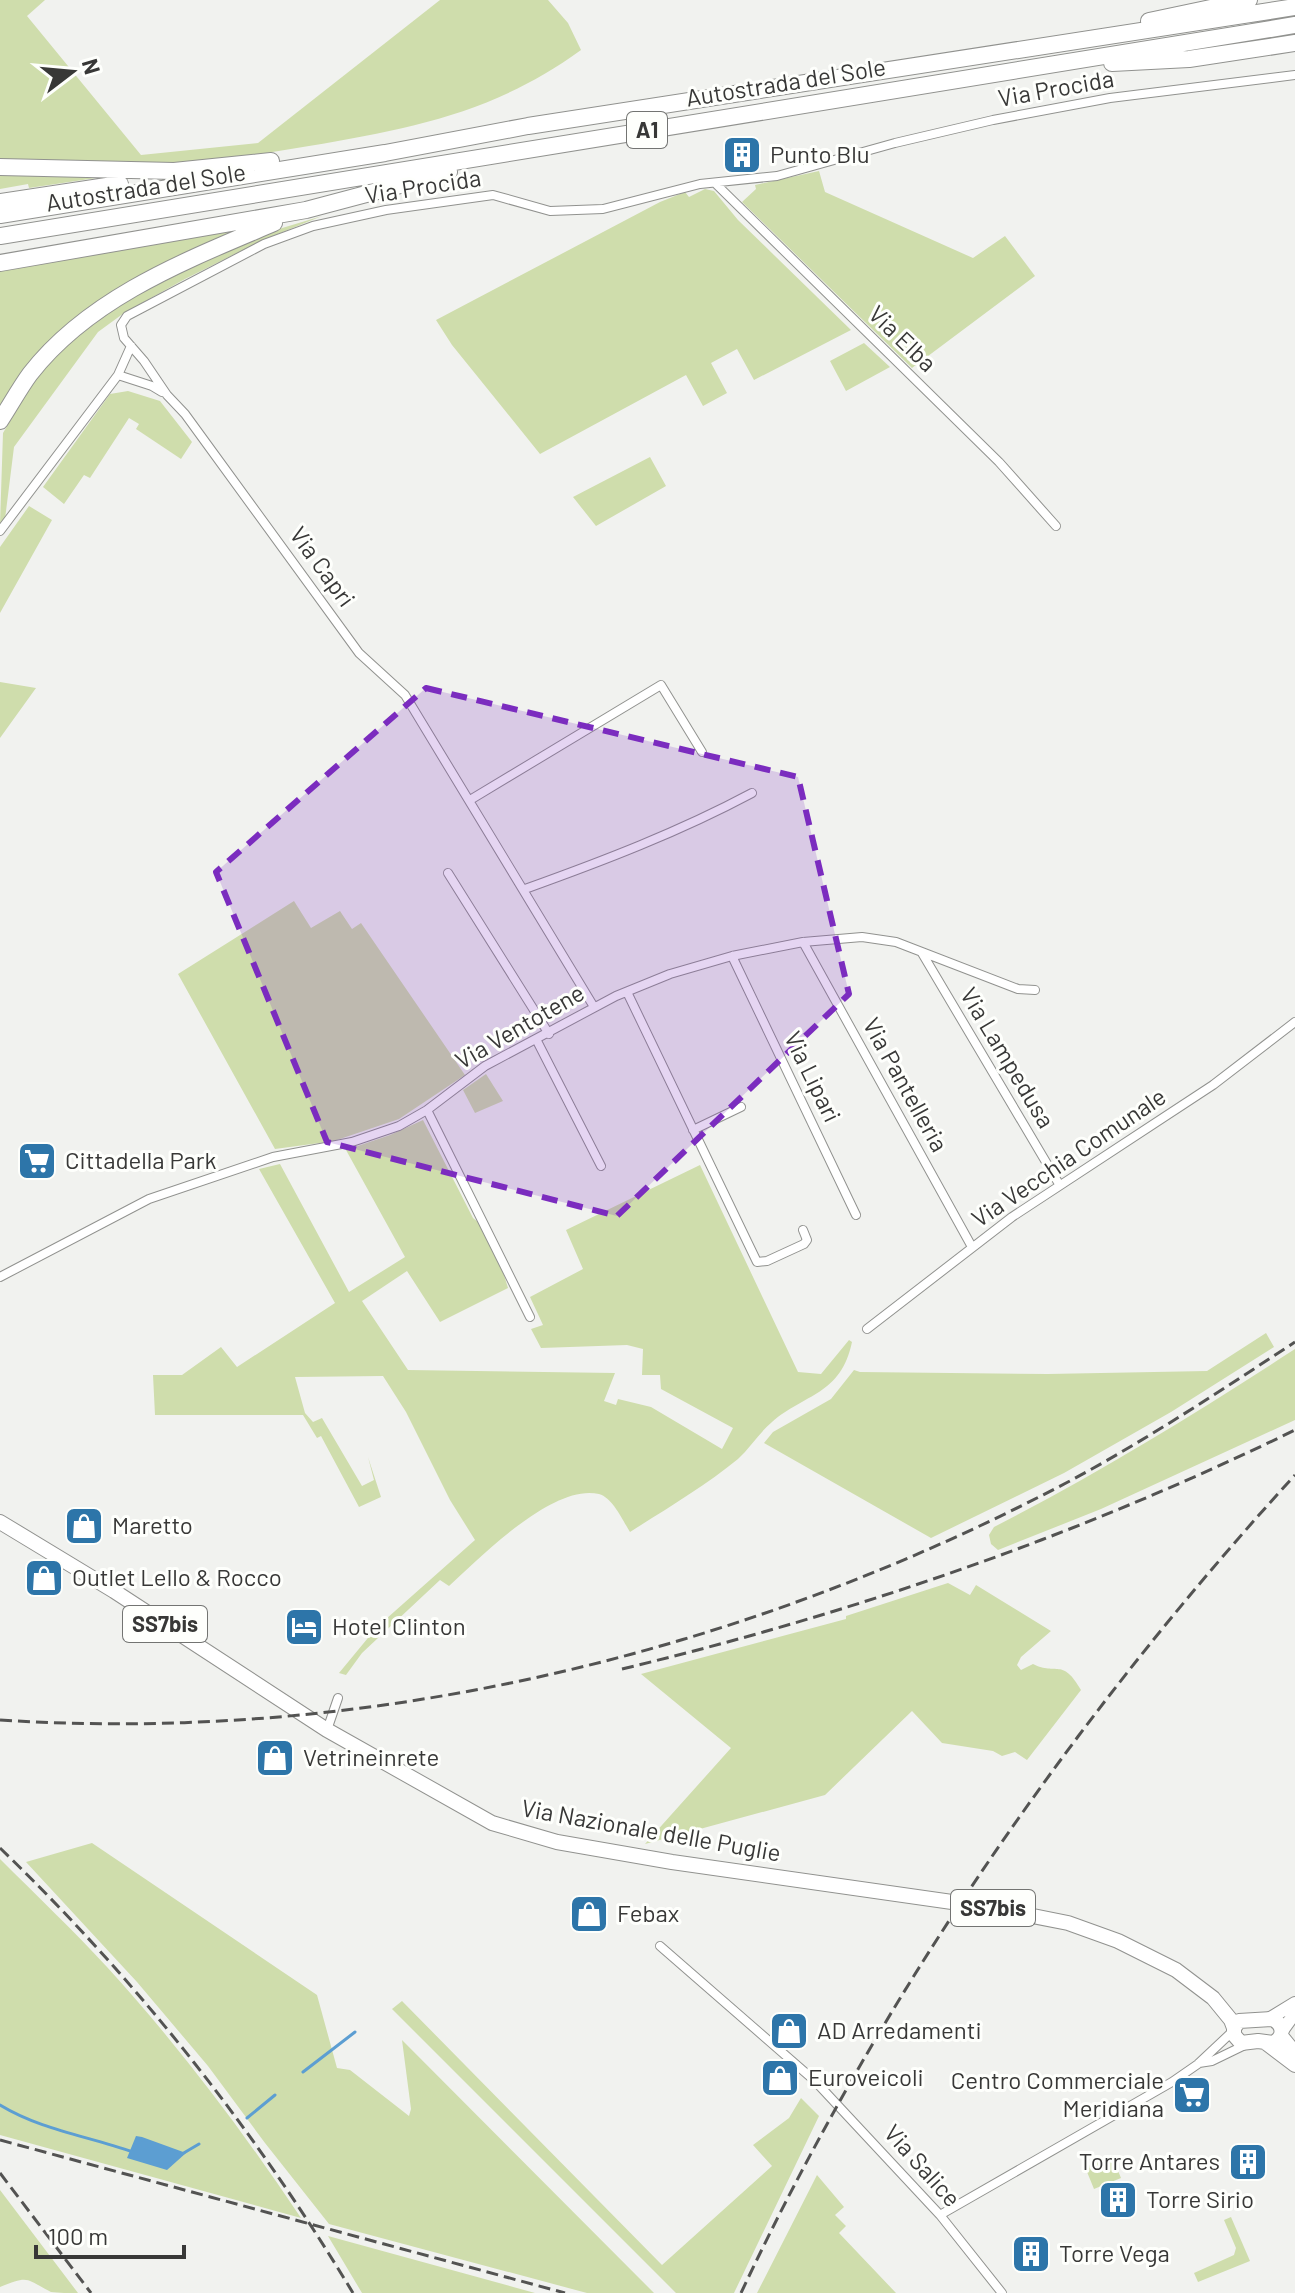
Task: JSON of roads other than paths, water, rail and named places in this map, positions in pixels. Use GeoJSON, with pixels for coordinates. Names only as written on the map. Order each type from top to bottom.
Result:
{"type":"FeatureCollection","features":[{"type":"Feature","properties":{"kind":"highway"},"geometry":{"type":"LineString","coordinates":[[1054,45],[1181,12],[1249,0]]}},
{"type":"Feature","properties":{"kind":"highway","name":"Autostrada del Sole"},"geometry":{"type":"LineString","coordinates":[[0,215],[332,162],[528,126],[1295,7]]}},
{"type":"Feature","properties":{"kind":"highway","name":"Autostrada del Sole"},"geometry":{"type":"LineString","coordinates":[[0,236],[1295,25]]}},
{"type":"Feature","properties":{"kind":"highway"},"geometry":{"type":"LineString","coordinates":[[1058,63],[1189,59],[1295,43]]}},
{"type":"Feature","properties":{"kind":"highway"},"geometry":{"type":"LineString","coordinates":[[0,263],[306,210],[528,150]]}},
{"type":"Feature","properties":{"kind":"highway"},"geometry":{"type":"LineString","coordinates":[[0,167],[174,171],[278,160],[332,162]]}},
{"type":"Feature","properties":{"kind":"highway"},"geometry":{"type":"LineString","coordinates":[[0,202],[148,180],[238,177]]}},
{"type":"Feature","properties":{"kind":"highway"},"geometry":{"type":"LineString","coordinates":[[0,421],[30,373],[67,336],[103,307],[150,279],[306,210]]}},
{"type":"Feature","properties":{"kind":"main road","name":"Via Nazionale delle Puglie"},"geometry":{"type":"LineString","coordinates":[[0,1522],[114,1591],[327,1730],[492,1823],[557,1842],[672,1862],[987,1907],[1056,1920],[1105,1936],[1161,1961],[1251,2021]]}},
{"type":"Feature","properties":{"kind":"main road","name":"Via Nazionale delle Puglie"},"geometry":{"type":"LineString","coordinates":[[1213,1998],[1231,2020],[1238,2041],[1249,2043]]}},
{"type":"Feature","properties":{"kind":"main road"},"geometry":{"type":"LineString","coordinates":[[1267,2020],[1295,2003]]}},
{"type":"Feature","properties":{"kind":"main road"},"geometry":{"type":"LineString","coordinates":[[1249,2043],[1277,2042],[1295,2013]]}},
{"type":"Feature","properties":{"kind":"main road"},"geometry":{"type":"LineString","coordinates":[[1233,2030],[1243,2020],[1279,2023],[1282,2034],[1295,2053]]}},
{"type":"Feature","properties":{"kind":"main road"},"geometry":{"type":"LineString","coordinates":[[1266,2043],[1295,2065]]}},
{"type":"Feature","properties":{"kind":"street","name":"Via Procida"},"geometry":{"type":"LineString","coordinates":[[131,346],[124,338],[121,325],[127,316],[264,244],[313,226],[386,210],[493,195],[550,211],[603,209],[700,184],[777,176],[993,120],[1110,98],[1295,75]]}},
{"type":"Feature","properties":{"kind":"street","name":"Via Elba"},"geometry":{"type":"LineString","coordinates":[[716,184],[999,462],[1056,526]]}},
{"type":"Feature","properties":{"kind":"street"},"geometry":{"type":"LineString","coordinates":[[0,531],[118,375],[131,346]]}},
{"type":"Feature","properties":{"kind":"street","name":"Via Capri"},"geometry":{"type":"LineString","coordinates":[[131,346],[185,414],[359,653],[405,695],[594,1007]]}},
{"type":"Feature","properties":{"kind":"street"},"geometry":{"type":"LineString","coordinates":[[118,375],[152,386],[167,395]]}},
{"type":"Feature","properties":{"kind":"street"},"geometry":{"type":"LineString","coordinates":[[470,800],[661,685],[702,752]]}},
{"type":"Feature","properties":{"kind":"street"},"geometry":{"type":"LineString","coordinates":[[525,889],[632,850],[752,793]]}},
{"type":"Feature","properties":{"kind":"street"},"geometry":{"type":"LineString","coordinates":[[448,873],[549,1034]]}},
{"type":"Feature","properties":{"kind":"street","name":"Via Ventotene"},"geometry":{"type":"LineString","coordinates":[[0,1277],[149,1199],[273,1157],[352,1142],[399,1126],[427,1110],[485,1066],[594,1007],[670,974],[732,956],[803,942],[862,937],[896,942],[1018,989],[1035,990]]}},
{"type":"Feature","properties":{"kind":"street","name":"Via Pantelleria"},"geometry":{"type":"LineString","coordinates":[[803,942],[972,1247]]}},
{"type":"Feature","properties":{"kind":"street","name":"Via Lampedusa"},"geometry":{"type":"LineString","coordinates":[[921,952],[1059,1184]]}},
{"type":"Feature","properties":{"kind":"street","name":"Via Lipari"},"geometry":{"type":"LineString","coordinates":[[732,956],[856,1215]]}},
{"type":"Feature","properties":{"kind":"street"},"geometry":{"type":"LineString","coordinates":[[627,992],[757,1262],[767,1261],[804,1244],[807,1240],[803,1230]]}},
{"type":"Feature","properties":{"kind":"street","name":"Via Vecchia Comunale"},"geometry":{"type":"LineString","coordinates":[[867,1329],[1059,1184],[1109,1155],[1213,1085],[1295,1022]]}},
{"type":"Feature","properties":{"kind":"street"},"geometry":{"type":"LineString","coordinates":[[536,1039],[601,1166]]}},
{"type":"Feature","properties":{"kind":"street"},"geometry":{"type":"LineString","coordinates":[[693,1130],[741,1107]]}},
{"type":"Feature","properties":{"kind":"street"},"geometry":{"type":"LineString","coordinates":[[427,1110],[530,1317]]}},
{"type":"Feature","properties":{"kind":"street"},"geometry":{"type":"LineString","coordinates":[[172,1180],[177,1189]]}},
{"type":"Feature","properties":{"kind":"street"},"geometry":{"type":"LineString","coordinates":[[327,1730],[338,1698]]}},
{"type":"Feature","properties":{"kind":"street","name":"Via Salice"},"geometry":{"type":"LineString","coordinates":[[660,1946],[815,2081],[940,2215],[1002,2293]]}},
{"type":"Feature","properties":{"kind":"street"},"geometry":{"type":"LineString","coordinates":[[940,2215],[1172,2082],[1198,2064],[1233,2030]]}},
{"type":"Feature","properties":{"kind":"street"},"geometry":{"type":"LineString","coordinates":[[1198,2064],[1229,2054],[1249,2043]]}},
{"type":"Feature","properties":{"kind":"water"},"geometry":{"type":"Polygon","coordinates":[[[136,2136],[186,2153],[167,2170],[127,2158],[136,2136]]]}},
{"type":"Feature","properties":{"kind":"waterway"},"geometry":{"type":"LineString","coordinates":[[303,2072],[355,2032]]}},
{"type":"Feature","properties":{"kind":"waterway"},"geometry":{"type":"LineString","coordinates":[[247,2118],[275,2095]]}},
{"type":"Feature","properties":{"kind":"waterway"},"geometry":{"type":"LineString","coordinates":[[0,2105],[48,2127],[133,2152]]}},
{"type":"Feature","properties":{"kind":"waterway"},"geometry":{"type":"LineString","coordinates":[[182,2154],[199,2144]]}},
{"type":"Feature","properties":{"kind":"railway"},"geometry":{"type":"LineString","coordinates":[[0,1720],[138,1724],[276,1717],[413,1701],[549,1675],[683,1639],[814,1596],[942,1543],[1066,1483],[1153,1433],[1295,1342]]}},
{"type":"Feature","properties":{"kind":"railway"},"geometry":{"type":"LineString","coordinates":[[622,1669],[795,1623],[965,1568],[1132,1504],[1295,1430]]}},
{"type":"Feature","properties":{"kind":"railway"},"geometry":{"type":"LineString","coordinates":[[741,2293],[796,2182],[855,2074],[919,1967],[987,1863],[1134,1663],[1295,1475]]}},
{"type":"Feature","properties":{"kind":"railway"},"geometry":{"type":"LineString","coordinates":[[0,1848],[99,1950],[191,2059],[276,2173],[353,2293]]}},
{"type":"Feature","properties":{"kind":"railway"},"geometry":{"type":"LineString","coordinates":[[0,2140],[565,2293]]}},
{"type":"Feature","properties":{"kind":"railway"},"geometry":{"type":"LineString","coordinates":[[0,2173],[91,2293]]}},
{"type":"Feature","properties":{"kind":"place","name":"Punto Blu"},"geometry":{"type":"Point","coordinates":[742,155]}},
{"type":"Feature","properties":{"kind":"place","name":"Cittadella Park"},"geometry":{"type":"Point","coordinates":[37,1161]}},
{"type":"Feature","properties":{"kind":"place","name":"Maretto"},"geometry":{"type":"Point","coordinates":[84,1526]}},
{"type":"Feature","properties":{"kind":"place","name":"Outlet Lello & Rocco"},"geometry":{"type":"Point","coordinates":[44,1578]}},
{"type":"Feature","properties":{"kind":"place","name":"Hotel Clinton"},"geometry":{"type":"Point","coordinates":[304,1627]}},
{"type":"Feature","properties":{"kind":"place","name":"Vetrineinrete"},"geometry":{"type":"Point","coordinates":[275,1758]}},
{"type":"Feature","properties":{"kind":"place","name":"Febax"},"geometry":{"type":"Point","coordinates":[589,1914]}},
{"type":"Feature","properties":{"kind":"place","name":"AD Arredamenti"},"geometry":{"type":"Point","coordinates":[789,2031]}},
{"type":"Feature","properties":{"kind":"place","name":"Euroveicoli"},"geometry":{"type":"Point","coordinates":[780,2078]}},
{"type":"Feature","properties":{"kind":"place","name":"Centro Commerciale Meridiana"},"geometry":{"type":"Point","coordinates":[1192,2095]}},
{"type":"Feature","properties":{"kind":"place","name":"Torre Antares"},"geometry":{"type":"Point","coordinates":[1248,2162]}},
{"type":"Feature","properties":{"kind":"place","name":"Torre Sirio"},"geometry":{"type":"Point","coordinates":[1118,2200]}},
{"type":"Feature","properties":{"kind":"place","name":"Torre Vega"},"geometry":{"type":"Point","coordinates":[1031,2254]}}]}
